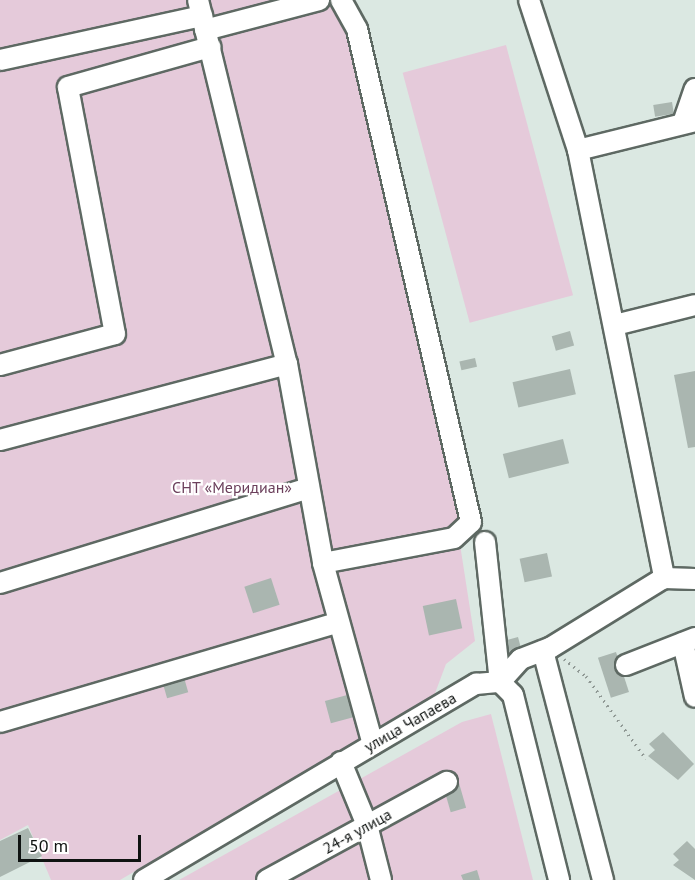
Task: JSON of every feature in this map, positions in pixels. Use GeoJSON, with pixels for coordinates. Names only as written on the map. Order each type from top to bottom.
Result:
{"type":"FeatureCollection","features":[{"type":"Feature","properties":{"kind":"street"},"geometry":{"type":"LineString","coordinates":[[0,60],[320,0]]}},
{"type":"Feature","properties":{"kind":"street"},"geometry":{"type":"LineString","coordinates":[[323,563],[454,538],[471,522],[357,29],[341,0]]}},
{"type":"Feature","properties":{"kind":"street"},"geometry":{"type":"LineString","coordinates":[[529,0],[578,150],[615,325],[664,578]]}},
{"type":"Feature","properties":{"kind":"street"},"geometry":{"type":"LineString","coordinates":[[204,23],[287,364],[323,563],[373,744]]}},
{"type":"Feature","properties":{"kind":"street"},"geometry":{"type":"LineString","coordinates":[[0,365],[115,334],[68,87],[204,23]]}},
{"type":"Feature","properties":{"kind":"street"},"geometry":{"type":"LineString","coordinates":[[578,150],[689,122],[695,89]]}},
{"type":"Feature","properties":{"kind":"street"},"geometry":{"type":"LineString","coordinates":[[615,325],[695,305]]}},
{"type":"Feature","properties":{"kind":"street"},"geometry":{"type":"LineString","coordinates":[[0,440],[287,364]]}},
{"type":"Feature","properties":{"kind":"street"},"geometry":{"type":"LineString","coordinates":[[0,583],[308,488]]}},
{"type":"Feature","properties":{"kind":"street"},"geometry":{"type":"LineString","coordinates":[[485,542],[500,682],[513,695],[559,880]]}},
{"type":"Feature","properties":{"kind":"street"},"geometry":{"type":"LineString","coordinates":[[500,682],[521,659],[546,649],[664,578],[695,579]]}},
{"type":"Feature","properties":{"kind":"street"},"geometry":{"type":"LineString","coordinates":[[0,722],[339,622]]}},
{"type":"Feature","properties":{"kind":"street"},"geometry":{"type":"LineString","coordinates":[[626,665],[689,640],[695,697]]}},
{"type":"Feature","properties":{"kind":"street"},"geometry":{"type":"LineString","coordinates":[[546,649],[603,880]]}},
{"type":"Feature","properties":{"kind":"street","name":"улица Чапаева"},"geometry":{"type":"LineString","coordinates":[[144,880],[476,684],[500,682]]}},
{"type":"Feature","properties":{"kind":"street"},"geometry":{"type":"LineString","coordinates":[[341,762],[367,825],[381,880]]}},
{"type":"Feature","properties":{"kind":"street","name":"24-я улица"},"geometry":{"type":"LineString","coordinates":[[267,880],[447,782]]}},
{"type":"Feature","properties":{"kind":"path"},"geometry":{"type":"LineString","coordinates":[[546,649],[586,676],[646,759]]}},
{"type":"Feature","properties":{"kind":"green space","name":"СНТ «Меридиан»"},"geometry":{"type":"Polygon","coordinates":[[[0,0],[355,0],[480,525],[459,538],[475,641],[446,664],[434,696],[120,880],[51,880],[28,825],[0,840],[0,0]]]}},
{"type":"Feature","properties":{"kind":"green space"},"geometry":{"type":"Polygon","coordinates":[[[506,45],[573,295],[470,323],[403,73],[506,45]]]}},
{"type":"Feature","properties":{"kind":"green space"},"geometry":{"type":"Polygon","coordinates":[[[491,714],[533,880],[179,880],[462,722],[491,714]]]}},
{"type":"Feature","properties":{"kind":"building"},"geometry":{"type":"Polygon","coordinates":[[[672,102],[674,114],[655,117],[653,105],[672,102]]]}},
{"type":"Feature","properties":{"kind":"building"},"geometry":{"type":"Polygon","coordinates":[[[570,331],[574,345],[556,351],[552,336],[570,331]]]}},
{"type":"Feature","properties":{"kind":"building"},"geometry":{"type":"Polygon","coordinates":[[[475,358],[477,367],[461,370],[459,362],[475,358]]]}},
{"type":"Feature","properties":{"kind":"building"},"geometry":{"type":"Polygon","coordinates":[[[570,369],[576,394],[518,408],[513,382],[570,369]]]}},
{"type":"Feature","properties":{"kind":"building"},"geometry":{"type":"Polygon","coordinates":[[[695,371],[695,447],[688,448],[674,375],[695,371]]]}},
{"type":"Feature","properties":{"kind":"building"},"geometry":{"type":"Polygon","coordinates":[[[563,439],[569,463],[509,478],[503,454],[563,439]]]}},
{"type":"Feature","properties":{"kind":"building"},"geometry":{"type":"Polygon","coordinates":[[[547,553],[552,576],[525,582],[520,559],[547,553]]]}},
{"type":"Feature","properties":{"kind":"building"},"geometry":{"type":"Polygon","coordinates":[[[271,578],[280,605],[253,613],[244,587],[271,578]]]}},
{"type":"Feature","properties":{"kind":"building"},"geometry":{"type":"Polygon","coordinates":[[[456,599],[462,628],[429,635],[423,606],[456,599]]]}},
{"type":"Feature","properties":{"kind":"building"},"geometry":{"type":"Polygon","coordinates":[[[518,637],[522,652],[509,656],[504,641],[518,637]]]}},
{"type":"Feature","properties":{"kind":"building"},"geometry":{"type":"Polygon","coordinates":[[[616,652],[629,692],[611,698],[598,658],[616,652]]]}},
{"type":"Feature","properties":{"kind":"building"},"geometry":{"type":"Polygon","coordinates":[[[183,674],[188,692],[167,698],[162,680],[183,674]]]}},
{"type":"Feature","properties":{"kind":"building"},"geometry":{"type":"Polygon","coordinates":[[[351,694],[357,716],[331,723],[325,701],[351,694]]]}},
{"type":"Feature","properties":{"kind":"building"},"geometry":{"type":"Polygon","coordinates":[[[663,732],[694,764],[678,780],[648,756],[655,750],[649,744],[663,732]]]}},
{"type":"Feature","properties":{"kind":"building"},"geometry":{"type":"Polygon","coordinates":[[[457,776],[466,808],[451,812],[442,780],[457,776]]]}},
{"type":"Feature","properties":{"kind":"building"},"geometry":{"type":"Polygon","coordinates":[[[28,828],[42,856],[0,877],[0,841],[28,828]]]}},
{"type":"Feature","properties":{"kind":"building"},"geometry":{"type":"Polygon","coordinates":[[[687,841],[695,849],[695,880],[673,865],[679,860],[673,854],[687,841]]]}},
{"type":"Feature","properties":{"kind":"building"},"geometry":{"type":"Polygon","coordinates":[[[477,870],[480,880],[463,880],[461,875],[477,870]]]}}]}
